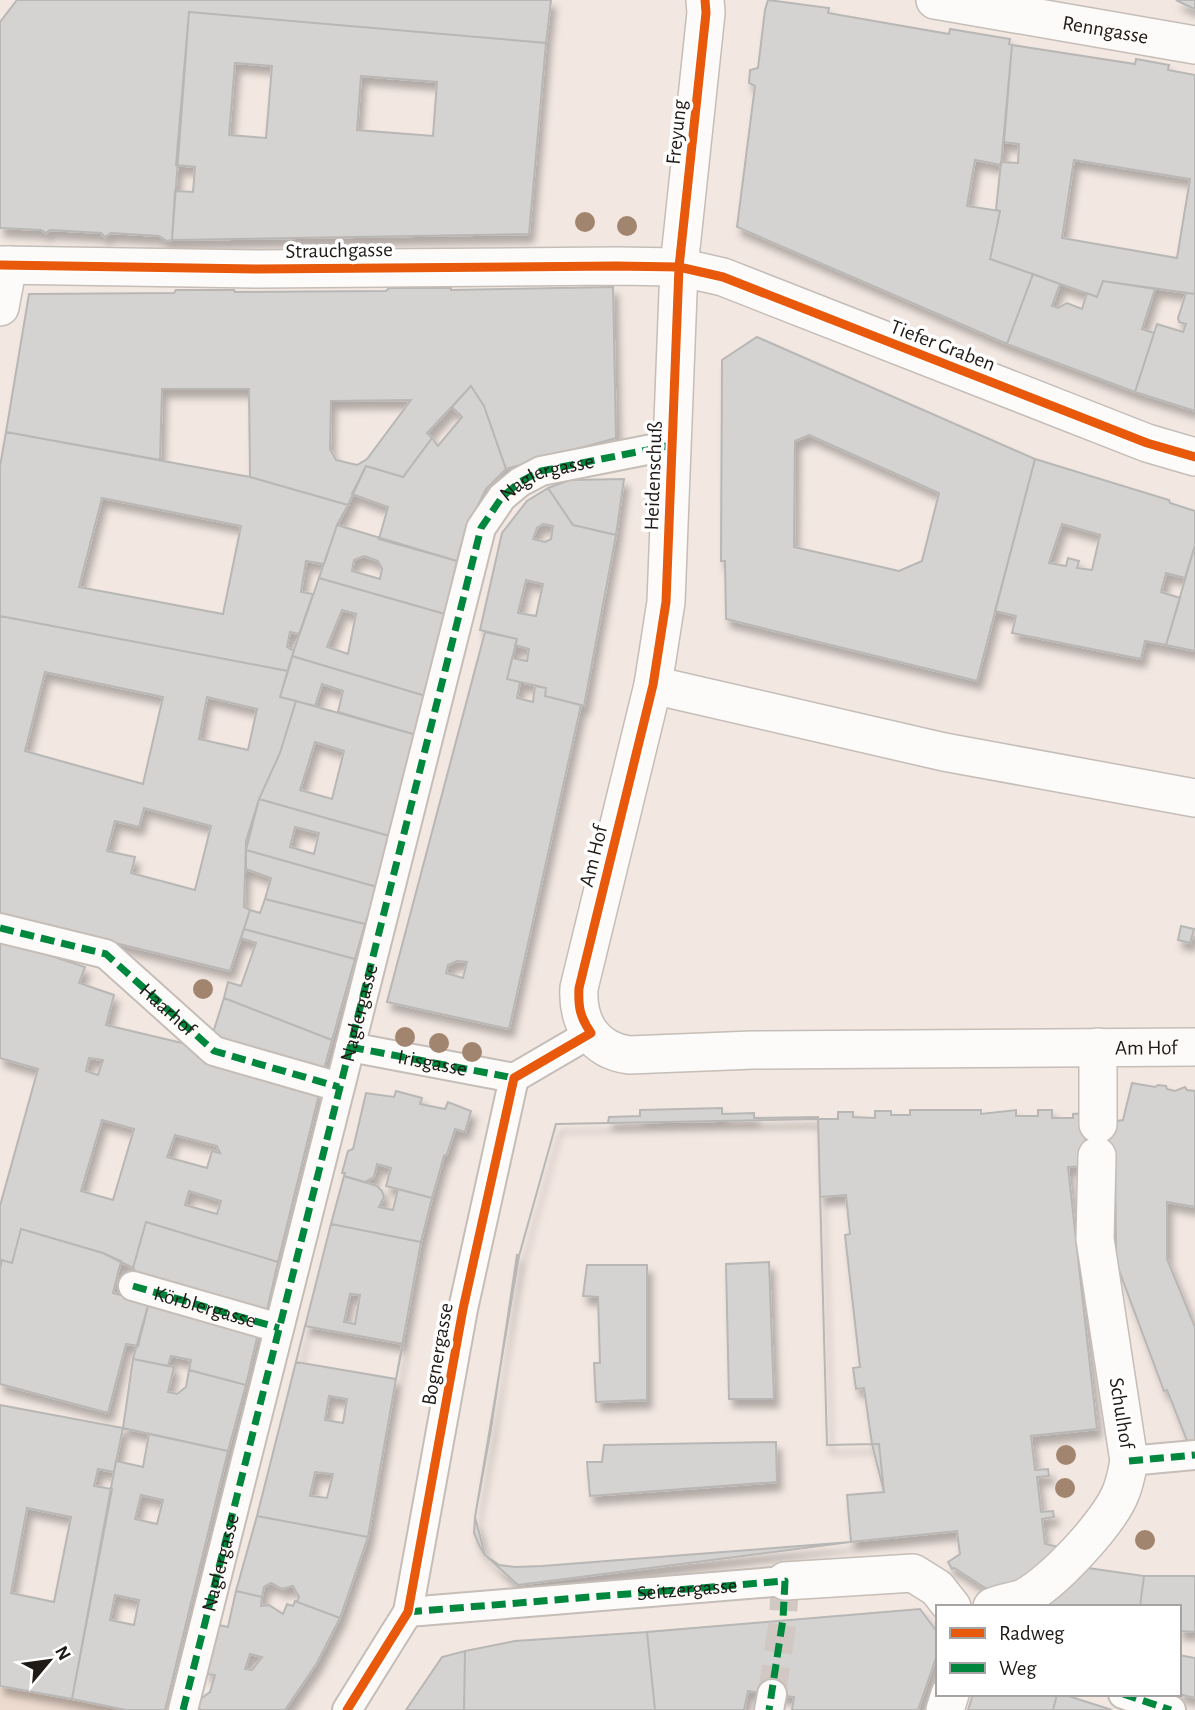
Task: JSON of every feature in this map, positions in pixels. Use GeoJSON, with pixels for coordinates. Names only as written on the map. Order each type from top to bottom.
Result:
{"type":"FeatureCollection","features":[{"type":"Feature","properties":{"kind":"street","name":"Freyung"},"geometry":{"type":"LineString","coordinates":[[679,267],[706,13],[705,0]]}},
{"type":"Feature","properties":{"kind":"street","name":"Renngasse"},"geometry":{"type":"LineString","coordinates":[[935,0],[1195,45]]}},
{"type":"Feature","properties":{"kind":"street","name":"Strauchgasse"},"geometry":{"type":"LineString","coordinates":[[4,265],[257,269],[535,265],[679,267]]}},
{"type":"Feature","properties":{"kind":"street"},"geometry":{"type":"LineString","coordinates":[[0,307],[4,265]]}},
{"type":"Feature","properties":{"kind":"street","name":"Tiefer Graben"},"geometry":{"type":"LineString","coordinates":[[679,267],[723,277],[1147,443],[1195,457]]}},
{"type":"Feature","properties":{"kind":"street","name":"Heidenschuß"},"geometry":{"type":"LineString","coordinates":[[653,685],[666,602],[679,267]]}},
{"type":"Feature","properties":{"kind":"street","name":"Naglergasse"},"geometry":{"type":"LineString","coordinates":[[183,1710],[481,528],[502,497],[520,482],[541,471],[672,445]]}},
{"type":"Feature","properties":{"kind":"street"},"geometry":{"type":"LineString","coordinates":[[653,685],[944,752],[1195,798]]}},
{"type":"Feature","properties":{"kind":"street","name":"Am Hof"},"geometry":{"type":"LineString","coordinates":[[653,685],[579,988],[578,1005],[581,1018],[605,1048],[629,1055],[753,1050],[1195,1047]]}},
{"type":"Feature","properties":{"kind":"street","name":"Haarhof"},"geometry":{"type":"LineString","coordinates":[[0,928],[106,954],[214,1051],[339,1087]]}},
{"type":"Feature","properties":{"kind":"street"},"geometry":{"type":"LineString","coordinates":[[514,1078],[591,1033]]}},
{"type":"Feature","properties":{"kind":"street","name":"Irisgasse"},"geometry":{"type":"LineString","coordinates":[[350,1047],[514,1078]]}},
{"type":"Feature","properties":{"kind":"street","name":"Schulhof"},"geometry":{"type":"LineString","coordinates":[[996,1605],[1021,1599],[1045,1584],[1070,1560],[1092,1535],[1120,1494],[1129,1461],[1095,1239],[1098,1048]]}},
{"type":"Feature","properties":{"kind":"street","name":"Bognergasse"},"geometry":{"type":"LineString","coordinates":[[347,1710],[408,1612],[463,1309],[514,1078]]}},
{"type":"Feature","properties":{"kind":"street","name":"Körblergasse"},"geometry":{"type":"LineString","coordinates":[[133,1286],[279,1328]]}},
{"type":"Feature","properties":{"kind":"street"},"geometry":{"type":"LineString","coordinates":[[1129,1461],[1195,1455]]}},
{"type":"Feature","properties":{"kind":"street","name":"Seitzergasse"},"geometry":{"type":"LineString","coordinates":[[408,1612],[913,1573],[937,1588],[950,1605]]}},
{"type":"Feature","properties":{"kind":"street"},"geometry":{"type":"LineString","coordinates":[[1129,1696],[1171,1710]]}},
{"type":"Feature","properties":{"kind":"shaded area"},"geometry":{"type":"Polygon","coordinates":[[[0,1686],[72,1699],[126,1710],[0,1710],[0,1686]]]}},
{"type":"Feature","properties":{"kind":"building"},"geometry":{"type":"Polygon","coordinates":[[[17,0],[551,0],[546,43],[189,12],[172,240],[167,241],[159,236],[111,233],[105,237],[101,233],[50,230],[46,233],[41,230],[0,228],[0,22],[17,0]]]}},
{"type":"Feature","properties":{"kind":"building"},"geometry":{"type":"Polygon","coordinates":[[[768,0],[829,8],[828,13],[949,34],[950,29],[1010,39],[1009,44],[1012,45],[1001,165],[975,160],[967,206],[1000,211],[990,259],[1033,274],[1007,344],[737,227],[755,86],[749,83],[750,70],[758,68],[768,0]]]}},
{"type":"Feature","properties":{"kind":"building"},"geometry":{"type":"Polygon","coordinates":[[[1176,0],[1195,0],[1195,9],[1186,5],[1176,0]]]}},
{"type":"Feature","properties":{"kind":"building"},"geometry":{"type":"Polygon","coordinates":[[[189,12],[546,43],[529,234],[172,240],[175,191],[193,192],[195,167],[176,165],[189,12]],[[235,63],[229,135],[266,138],[272,66],[235,63]],[[361,76],[357,130],[433,136],[437,82],[361,76]]]}},
{"type":"Feature","properties":{"kind":"building"},"geometry":{"type":"Polygon","coordinates":[[[1012,45],[1135,64],[1136,59],[1169,65],[1168,70],[1195,75],[1195,294],[1103,281],[1097,297],[990,259],[1000,211],[996,210],[1001,162],[1018,163],[1019,144],[1004,142],[1012,45]],[[1074,160],[1062,238],[1177,258],[1190,179],[1074,160]]]}},
{"type":"Feature","properties":{"kind":"building"},"geometry":{"type":"Polygon","coordinates":[[[1033,274],[1060,284],[1052,306],[1058,308],[1067,303],[1082,309],[1087,293],[1097,297],[1103,281],[1155,289],[1142,329],[1154,333],[1135,392],[1007,344],[1033,274]]]}},
{"type":"Feature","properties":{"kind":"building"},"geometry":{"type":"Polygon","coordinates":[[[613,287],[616,438],[506,469],[484,406],[471,386],[427,433],[432,438],[403,477],[366,466],[348,505],[250,477],[249,389],[162,389],[160,460],[6,432],[29,294],[174,293],[176,290],[613,287]],[[411,400],[331,401],[330,449],[336,460],[357,465],[367,459],[411,400]]]}},
{"type":"Feature","properties":{"kind":"building"},"geometry":{"type":"Polygon","coordinates":[[[1186,293],[1195,294],[1195,411],[1135,392],[1157,324],[1183,332],[1186,324],[1179,322],[1178,318],[1186,293]]]}},
{"type":"Feature","properties":{"kind":"building"},"geometry":{"type":"Polygon","coordinates":[[[757,337],[1035,459],[977,681],[726,619],[725,561],[721,561],[722,360],[757,337]],[[809,435],[795,441],[794,547],[899,571],[922,561],[939,493],[809,435]]]}},
{"type":"Feature","properties":{"kind":"building"},"geometry":{"type":"Polygon","coordinates":[[[471,386],[484,406],[506,469],[486,489],[465,531],[457,561],[379,539],[388,507],[352,494],[366,466],[403,477],[432,438],[438,446],[462,417],[452,407],[471,386]]]}},
{"type":"Feature","properties":{"kind":"building"},"geometry":{"type":"Polygon","coordinates":[[[6,432],[250,477],[348,505],[337,525],[324,564],[306,561],[301,592],[313,594],[299,634],[290,632],[287,647],[294,651],[288,671],[0,616],[0,466],[6,432]],[[102,498],[79,587],[223,614],[241,526],[102,498]]]}},
{"type":"Feature","properties":{"kind":"building"},"geometry":{"type":"Polygon","coordinates":[[[1035,459],[1169,500],[1170,503],[1195,511],[1195,545],[1185,578],[1166,573],[1161,592],[1180,598],[1166,645],[1145,641],[1141,659],[1012,633],[1016,616],[995,611],[1035,459]],[[1062,524],[1049,563],[1066,566],[1068,558],[1079,561],[1077,568],[1092,570],[1100,535],[1062,524]]]}},
{"type":"Feature","properties":{"kind":"building"},"geometry":{"type":"Polygon","coordinates":[[[624,479],[616,535],[573,525],[548,488],[570,480],[624,479]]]}},
{"type":"Feature","properties":{"kind":"building"},"geometry":{"type":"Polygon","coordinates":[[[548,488],[573,525],[616,535],[584,706],[545,696],[546,688],[507,679],[512,658],[527,661],[529,649],[515,645],[517,639],[480,630],[502,533],[527,501],[548,488]],[[543,524],[537,528],[533,539],[545,542],[551,539],[553,526],[543,524]],[[526,580],[518,613],[536,616],[543,584],[526,580]]]}},
{"type":"Feature","properties":{"kind":"building"},"geometry":{"type":"Polygon","coordinates":[[[337,525],[457,561],[445,614],[319,578],[337,525]],[[364,556],[354,560],[352,571],[380,579],[382,569],[378,561],[364,556]]]}},
{"type":"Feature","properties":{"kind":"building"},"geometry":{"type":"Polygon","coordinates":[[[1195,545],[1195,651],[1166,645],[1195,545]]]}},
{"type":"Feature","properties":{"kind":"building"},"geometry":{"type":"Polygon","coordinates":[[[319,578],[445,614],[429,697],[292,656],[319,578]],[[342,610],[327,647],[348,654],[356,614],[342,610]]]}},
{"type":"Feature","properties":{"kind":"building"},"geometry":{"type":"Polygon","coordinates":[[[0,616],[288,671],[280,697],[296,701],[280,753],[259,799],[246,841],[244,907],[250,910],[230,971],[0,915],[0,616]],[[45,672],[25,751],[143,784],[163,697],[45,672]],[[207,697],[199,739],[248,750],[257,709],[207,697]],[[144,808],[139,827],[115,821],[107,851],[135,857],[131,873],[195,890],[211,826],[144,808]]]}},
{"type":"Feature","properties":{"kind":"building"},"geometry":{"type":"Polygon","coordinates":[[[485,632],[517,639],[507,679],[520,682],[517,698],[533,702],[535,686],[546,688],[545,696],[581,705],[509,1029],[387,1002],[485,632]],[[457,961],[448,965],[446,973],[463,978],[467,962],[457,961]]]}},
{"type":"Feature","properties":{"kind":"building"},"geometry":{"type":"Polygon","coordinates":[[[292,656],[429,697],[420,736],[338,712],[343,691],[322,684],[315,706],[280,697],[292,656]]]}},
{"type":"Feature","properties":{"kind":"building"},"geometry":{"type":"Polygon","coordinates":[[[296,701],[420,736],[393,837],[259,799],[280,753],[296,701]],[[315,742],[300,790],[332,799],[344,751],[315,742]]]}},
{"type":"Feature","properties":{"kind":"building"},"geometry":{"type":"Polygon","coordinates":[[[259,799],[393,837],[377,887],[246,850],[259,799]],[[295,827],[290,847],[314,854],[319,833],[295,827]]]}},
{"type":"Feature","properties":{"kind":"building"},"geometry":{"type":"Polygon","coordinates":[[[246,850],[377,887],[365,924],[265,899],[271,878],[246,869],[246,850]]]}},
{"type":"Feature","properties":{"kind":"building"},"geometry":{"type":"Polygon","coordinates":[[[265,899],[365,924],[355,959],[244,929],[250,910],[260,913],[265,899]]]}},
{"type":"Feature","properties":{"kind":"building"},"geometry":{"type":"Polygon","coordinates":[[[1181,926],[1194,929],[1190,943],[1178,940],[1181,926]]]}},
{"type":"Feature","properties":{"kind":"building"},"geometry":{"type":"Polygon","coordinates":[[[244,929],[355,959],[332,1040],[224,998],[228,982],[241,986],[256,943],[241,938],[244,929]]]}},
{"type":"Feature","properties":{"kind":"building"},"geometry":{"type":"Polygon","coordinates":[[[0,939],[85,967],[79,983],[114,995],[106,1025],[199,1047],[198,1057],[320,1090],[278,1262],[146,1222],[133,1268],[103,1253],[21,1229],[12,1263],[2,1260],[0,1269],[0,1206],[38,1069],[0,1058],[0,939]],[[89,1058],[86,1071],[98,1075],[103,1060],[89,1058]],[[102,1120],[81,1191],[113,1200],[134,1129],[102,1120]],[[175,1135],[167,1157],[207,1168],[212,1151],[220,1153],[217,1146],[175,1135]],[[189,1191],[185,1205],[217,1214],[221,1201],[189,1191]]]}},
{"type":"Feature","properties":{"kind":"building"},"geometry":{"type":"Polygon","coordinates":[[[224,998],[332,1040],[323,1073],[211,1039],[224,998]]]}},
{"type":"Feature","properties":{"kind":"building"},"geometry":{"type":"Polygon","coordinates":[[[1132,1083],[1166,1086],[1167,1089],[1175,1091],[1185,1087],[1195,1091],[1195,1207],[1167,1202],[1167,1259],[1195,1327],[1195,1441],[1188,1443],[1167,1390],[1164,1391],[1116,1262],[1115,1154],[1086,1157],[1085,1126],[1123,1120],[1132,1083]]]}},
{"type":"Feature","properties":{"kind":"building"},"geometry":{"type":"Polygon","coordinates":[[[396,1091],[422,1098],[420,1104],[445,1109],[448,1102],[471,1111],[465,1132],[455,1129],[432,1198],[386,1186],[391,1168],[377,1164],[374,1177],[365,1182],[342,1173],[348,1151],[353,1149],[366,1093],[394,1097],[396,1091]]]}},
{"type":"Feature","properties":{"kind":"building"},"geometry":{"type":"Polygon","coordinates":[[[722,1108],[722,1114],[754,1113],[754,1118],[818,1117],[827,1445],[879,1444],[884,1492],[847,1495],[851,1542],[515,1567],[499,1565],[485,1555],[480,1547],[474,1533],[475,1517],[517,1255],[519,1256],[556,1124],[608,1123],[609,1117],[640,1116],[640,1110],[722,1108]],[[769,1262],[726,1264],[729,1399],[774,1399],[769,1262]],[[587,1265],[583,1296],[598,1297],[600,1363],[594,1363],[596,1402],[647,1400],[647,1265],[587,1265]],[[776,1442],[604,1445],[602,1462],[587,1462],[590,1496],[777,1482],[776,1442]]]}},
{"type":"Feature","properties":{"kind":"building"},"geometry":{"type":"Polygon","coordinates":[[[910,1110],[981,1110],[981,1114],[1016,1110],[1016,1116],[1038,1116],[1038,1110],[1052,1110],[1052,1118],[1073,1118],[1073,1114],[1084,1113],[1088,1166],[1068,1167],[1097,1429],[1031,1436],[1035,1470],[1048,1469],[1049,1476],[1037,1477],[1041,1512],[1053,1511],[1054,1517],[1042,1519],[1045,1544],[1059,1547],[1024,1584],[990,1591],[952,1569],[948,1562],[960,1554],[957,1531],[851,1542],[847,1495],[884,1492],[879,1444],[872,1444],[864,1388],[856,1389],[853,1368],[860,1367],[845,1235],[850,1234],[846,1195],[820,1197],[818,1119],[838,1119],[838,1112],[853,1112],[853,1117],[875,1118],[875,1111],[891,1111],[891,1115],[910,1115],[910,1110]]]}},
{"type":"Feature","properties":{"kind":"building"},"geometry":{"type":"Polygon","coordinates":[[[818,1119],[827,1445],[872,1444],[884,1492],[847,1495],[851,1542],[518,1585],[485,1555],[475,1517],[519,1256],[556,1124],[818,1119]]]}},
{"type":"Feature","properties":{"kind":"building"},"geometry":{"type":"Polygon","coordinates":[[[344,1176],[377,1186],[384,1197],[379,1207],[393,1210],[398,1189],[432,1198],[421,1242],[331,1224],[344,1176]]]}},
{"type":"Feature","properties":{"kind":"building"},"geometry":{"type":"Polygon","coordinates":[[[146,1222],[278,1262],[265,1319],[140,1276],[133,1268],[146,1222]]]}},
{"type":"Feature","properties":{"kind":"building"},"geometry":{"type":"Polygon","coordinates":[[[331,1224],[421,1242],[396,1379],[296,1362],[331,1224]],[[350,1294],[344,1322],[355,1324],[360,1295],[350,1294]]]}},
{"type":"Feature","properties":{"kind":"building"},"geometry":{"type":"Polygon","coordinates":[[[21,1229],[103,1253],[121,1261],[113,1293],[149,1302],[138,1346],[126,1344],[108,1413],[0,1384],[0,1269],[2,1260],[12,1263],[21,1229]]]}},
{"type":"Feature","properties":{"kind":"building"},"geometry":{"type":"Polygon","coordinates":[[[149,1302],[259,1329],[246,1385],[189,1370],[191,1360],[171,1356],[168,1366],[133,1359],[149,1302]]]}},
{"type":"Feature","properties":{"kind":"building"},"geometry":{"type":"Polygon","coordinates":[[[305,1326],[403,1344],[396,1379],[296,1362],[305,1326]]]}},
{"type":"Feature","properties":{"kind":"building"},"geometry":{"type":"Polygon","coordinates":[[[133,1359],[174,1367],[168,1392],[177,1394],[186,1387],[189,1370],[246,1385],[228,1451],[123,1428],[133,1359]]]}},
{"type":"Feature","properties":{"kind":"building"},"geometry":{"type":"Polygon","coordinates":[[[296,1362],[396,1379],[368,1537],[257,1516],[296,1362]],[[329,1396],[325,1420],[343,1423],[347,1399],[329,1396]],[[315,1472],[310,1496],[327,1498],[333,1474],[315,1472]]]}},
{"type":"Feature","properties":{"kind":"building"},"geometry":{"type":"Polygon","coordinates":[[[0,1405],[123,1428],[114,1472],[98,1469],[94,1486],[112,1489],[72,1699],[0,1686],[0,1405]],[[27,1508],[11,1593],[54,1602],[71,1517],[27,1508]]]}},
{"type":"Feature","properties":{"kind":"building"},"geometry":{"type":"Polygon","coordinates":[[[149,1434],[228,1451],[165,1710],[126,1710],[72,1699],[116,1461],[143,1467],[149,1434]],[[141,1495],[135,1519],[157,1524],[163,1500],[141,1495]],[[115,1595],[110,1620],[134,1625],[139,1600],[115,1595]]]}},
{"type":"Feature","properties":{"kind":"building"},"geometry":{"type":"Polygon","coordinates":[[[257,1516],[368,1537],[340,1618],[297,1602],[299,1597],[293,1586],[282,1589],[271,1583],[264,1587],[262,1597],[236,1591],[257,1516]]]}},
{"type":"Feature","properties":{"kind":"building"},"geometry":{"type":"Polygon","coordinates":[[[1088,1568],[1144,1576],[1140,1605],[1035,1605],[1088,1568]]]}},
{"type":"Feature","properties":{"kind":"building"},"geometry":{"type":"Polygon","coordinates":[[[1144,1576],[1195,1576],[1195,1632],[1181,1631],[1181,1605],[1140,1605],[1144,1576]]]}},
{"type":"Feature","properties":{"kind":"building"},"geometry":{"type":"Polygon","coordinates":[[[236,1591],[262,1597],[261,1606],[269,1605],[283,1614],[287,1604],[293,1606],[295,1601],[340,1618],[317,1663],[285,1710],[199,1708],[199,1700],[210,1692],[215,1675],[206,1674],[219,1625],[228,1627],[236,1591]],[[250,1654],[245,1669],[252,1670],[262,1657],[250,1654]]]}},
{"type":"Feature","properties":{"kind":"building"},"geometry":{"type":"Polygon","coordinates":[[[920,1609],[936,1630],[936,1658],[918,1710],[792,1710],[794,1697],[748,1691],[744,1710],[655,1710],[647,1632],[920,1609]]]}},
{"type":"Feature","properties":{"kind":"building"},"geometry":{"type":"Polygon","coordinates":[[[647,1632],[655,1710],[464,1710],[465,1651],[515,1641],[647,1632]]]}},
{"type":"Feature","properties":{"kind":"building"},"geometry":{"type":"Polygon","coordinates":[[[465,1651],[464,1710],[406,1710],[442,1657],[465,1651]]]}},
{"type":"Feature","properties":{"kind":"building"},"geometry":{"type":"Polygon","coordinates":[[[1181,1655],[1195,1658],[1195,1698],[1181,1694],[1181,1655]]]}},
{"type":"Feature","properties":{"kind":"building"},"geometry":{"type":"Polygon","coordinates":[[[972,1696],[1056,1696],[1053,1710],[968,1710],[972,1696]]]}},
{"type":"Feature","properties":{"kind":"building"},"geometry":{"type":"Polygon","coordinates":[[[1056,1696],[1068,1696],[1112,1710],[1053,1710],[1056,1696]]]}},
{"type":"Feature","properties":{"kind":"tunnel"},"geometry":{"type":"LineString","coordinates":[[772,1694],[783,1619],[785,1581]]}},
{"type":"Feature","properties":{"kind":"marked path"},"geometry":{"type":"LineString","coordinates":[[183,1710],[481,528],[502,497],[520,482],[541,471],[672,445]]}},
{"type":"Feature","properties":{"kind":"marked path"},"geometry":{"type":"LineString","coordinates":[[0,928],[106,954],[214,1051],[339,1087]]}},
{"type":"Feature","properties":{"kind":"marked path"},"geometry":{"type":"LineString","coordinates":[[350,1047],[514,1078]]}},
{"type":"Feature","properties":{"kind":"marked path"},"geometry":{"type":"LineString","coordinates":[[133,1286],[279,1328]]}},
{"type":"Feature","properties":{"kind":"marked path"},"geometry":{"type":"LineString","coordinates":[[1129,1461],[1195,1455]]}},
{"type":"Feature","properties":{"kind":"marked path"},"geometry":{"type":"LineString","coordinates":[[408,1612],[785,1581],[783,1619],[769,1710]]}},
{"type":"Feature","properties":{"kind":"marked path"},"geometry":{"type":"LineString","coordinates":[[1129,1696],[1171,1710]]}},
{"type":"Feature","properties":{"kind":"cycle path"},"geometry":{"type":"LineString","coordinates":[[347,1710],[408,1612],[463,1309],[514,1078],[591,1033],[580,1012],[579,988],[653,685],[666,602],[679,267],[706,13],[705,0]]}},
{"type":"Feature","properties":{"kind":"cycle path"},"geometry":{"type":"LineString","coordinates":[[0,265],[257,269],[679,267],[723,277],[1147,443],[1195,457]]}}]}
